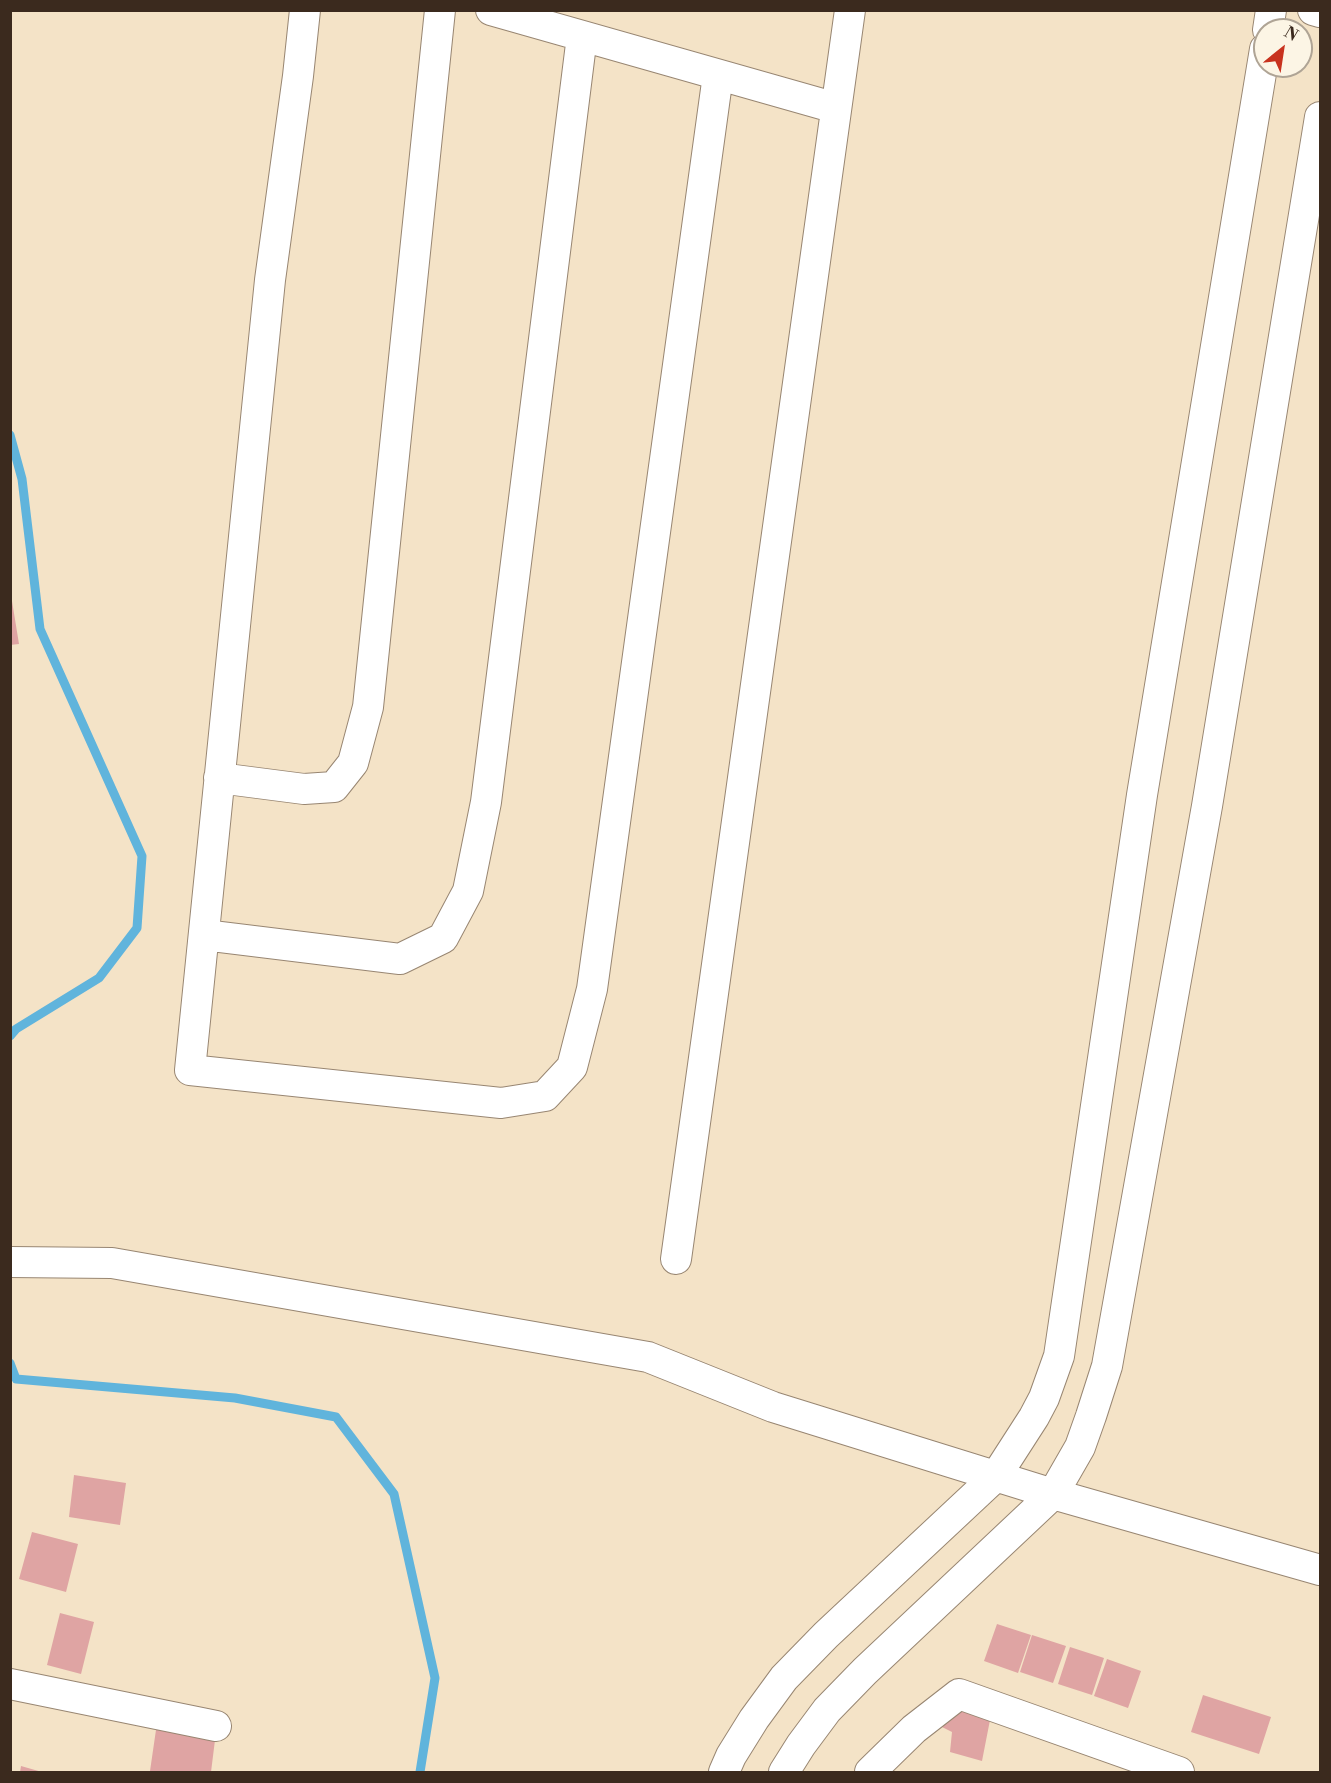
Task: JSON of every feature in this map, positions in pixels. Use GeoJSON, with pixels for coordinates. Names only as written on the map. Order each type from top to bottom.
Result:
{"type":"FeatureCollection","features":[{"type":"Feature","properties":{"kind":"street"},"geometry":{"type":"LineString","coordinates":[[305,10],[270,279],[189,1070],[501,1103],[545,1096],[572,1067],[592,989],[718,75]]}},
{"type":"Feature","properties":{"kind":"street"},"geometry":{"type":"LineString","coordinates":[[219,778],[304,789],[334,787],[353,763],[368,707],[440,10]]}},
{"type":"Feature","properties":{"kind":"street"},"geometry":{"type":"LineString","coordinates":[[491,10],[836,108]]}},
{"type":"Feature","properties":{"kind":"street"},"geometry":{"type":"LineString","coordinates":[[676,1259],[850,10]]}},
{"type":"Feature","properties":{"kind":"street"},"geometry":{"type":"LineString","coordinates":[[1313,10],[1320,12]]}},
{"type":"Feature","properties":{"kind":"street"},"geometry":{"type":"LineString","coordinates":[[204,935],[400,959],[443,938],[468,891],[486,802],[582,36]]}},
{"type":"Feature","properties":{"kind":"street"},"geometry":{"type":"LineString","coordinates":[[724,1773],[731,1756],[754,1719],[784,1678],[826,1635],[996,1476],[1044,1398],[1059,1356],[1142,795],[1260,78]]}},
{"type":"Feature","properties":{"kind":"street"},"geometry":{"type":"LineString","coordinates":[[784,1773],[827,1710],[850,1686],[1053,1494],[1080,1447],[1091,1416],[1107,1366],[1207,806],[1320,117]]}},
{"type":"Feature","properties":{"kind":"street"},"geometry":{"type":"LineString","coordinates":[[12,1262],[112,1263],[648,1357],[773,1407],[1053,1494],[1320,1570]]}},
{"type":"Feature","properties":{"kind":"street"},"geometry":{"type":"LineString","coordinates":[[10,1684],[216,1726]]}},
{"type":"Feature","properties":{"kind":"street"},"geometry":{"type":"LineString","coordinates":[[870,1773],[914,1729],[959,1694],[1118,1762],[1179,1773]]}},
{"type":"Feature","properties":{"kind":"building"},"geometry":{"type":"Polygon","coordinates":[[[12,601],[19,644],[10,645],[10,602],[12,601]]]}},
{"type":"Feature","properties":{"kind":"building"},"geometry":{"type":"Polygon","coordinates":[[[74,1475],[126,1483],[120,1525],[69,1517],[74,1475]]]}},
{"type":"Feature","properties":{"kind":"building"},"geometry":{"type":"Polygon","coordinates":[[[32,1532],[78,1544],[66,1592],[19,1579],[32,1532]]]}},
{"type":"Feature","properties":{"kind":"building"},"geometry":{"type":"Polygon","coordinates":[[[60,1613],[94,1622],[81,1674],[47,1665],[60,1613]]]}},
{"type":"Feature","properties":{"kind":"building"},"geometry":{"type":"Polygon","coordinates":[[[997,1624],[1031,1635],[1018,1673],[984,1661],[997,1624]]]}},
{"type":"Feature","properties":{"kind":"building"},"geometry":{"type":"Polygon","coordinates":[[[1032,1635],[1066,1646],[1053,1683],[1020,1672],[1032,1635]]]}},
{"type":"Feature","properties":{"kind":"building"},"geometry":{"type":"Polygon","coordinates":[[[1070,1647],[1104,1658],[1092,1695],[1058,1684],[1070,1647]]]}},
{"type":"Feature","properties":{"kind":"building"},"geometry":{"type":"Polygon","coordinates":[[[1107,1659],[1141,1671],[1128,1708],[1094,1696],[1107,1659]]]}},
{"type":"Feature","properties":{"kind":"building"},"geometry":{"type":"Polygon","coordinates":[[[1203,1695],[1271,1717],[1259,1754],[1191,1732],[1203,1695]]]}},
{"type":"Feature","properties":{"kind":"building"},"geometry":{"type":"Polygon","coordinates":[[[953,1706],[990,1720],[982,1761],[950,1752],[952,1732],[942,1727],[953,1706]]]}},
{"type":"Feature","properties":{"kind":"building"},"geometry":{"type":"Polygon","coordinates":[[[157,1723],[216,1732],[211,1772],[150,1771],[157,1723]]]}},
{"type":"Feature","properties":{"kind":"building"},"geometry":{"type":"Polygon","coordinates":[[[21,1766],[42,1772],[20,1772],[21,1766]]]}},
{"type":"Feature","properties":{"kind":"waterway"},"geometry":{"type":"LineString","coordinates":[[10,435],[22,479],[40,629],[142,856],[137,928],[99,978],[16,1029],[10,1036]]}},
{"type":"Feature","properties":{"kind":"waterway"},"geometry":{"type":"LineString","coordinates":[[10,1363],[16,1379],[235,1398],[336,1417],[394,1494],[435,1678],[420,1772]]}}]}
